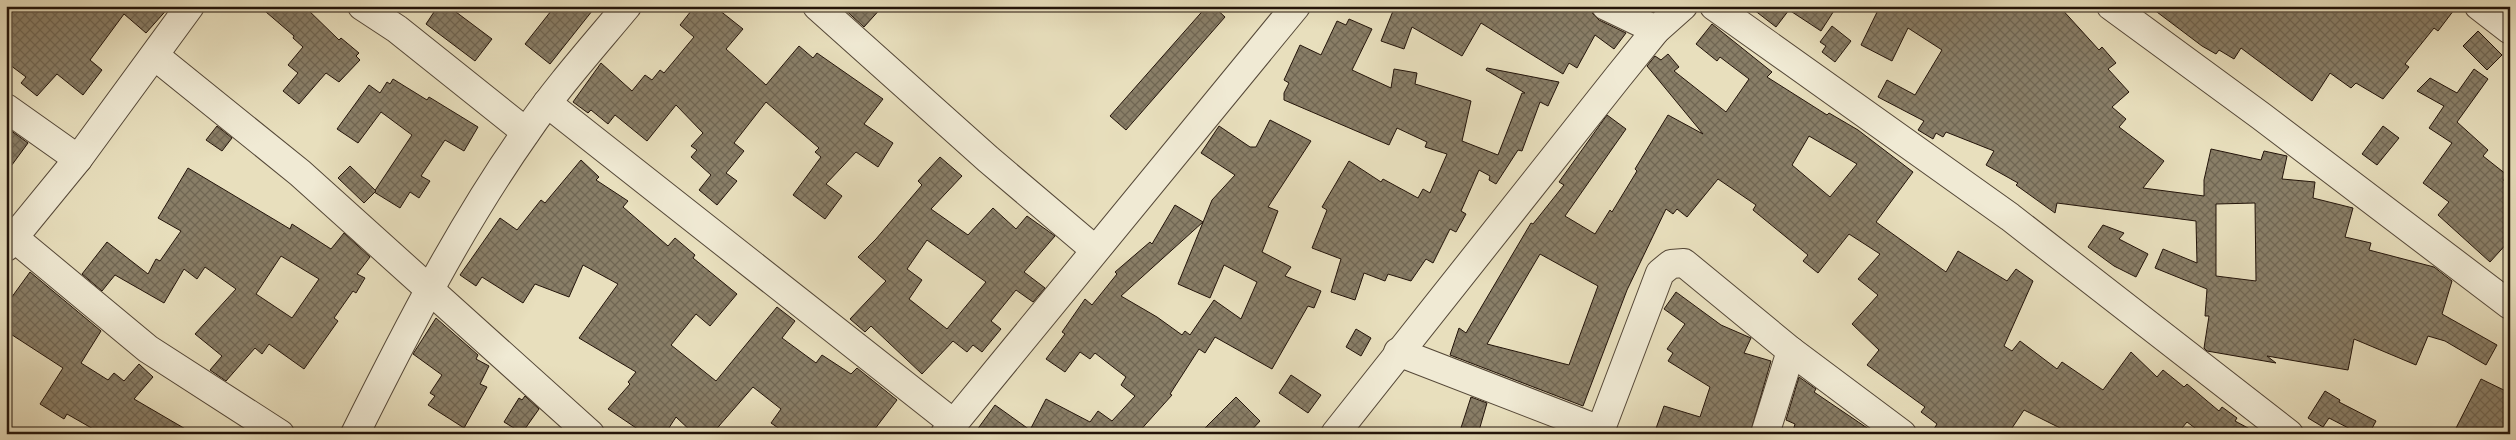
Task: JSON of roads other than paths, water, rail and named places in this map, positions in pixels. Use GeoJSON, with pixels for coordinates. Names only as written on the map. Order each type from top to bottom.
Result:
{"type":"FeatureCollection","features":[{"type":"Feature","properties":{"kind":"street"},"geometry":{"type":"LineString","coordinates":[[362,6],[397,29],[526,132]]}},
{"type":"Feature","properties":{"kind":"street"},"geometry":{"type":"LineString","coordinates":[[355,434],[428,289],[526,132],[547,103],[626,6]]}},
{"type":"Feature","properties":{"kind":"street"},"geometry":{"type":"LineString","coordinates":[[547,103],[949,428],[1094,249],[1236,81],[1296,6]]}},
{"type":"Feature","properties":{"kind":"street"},"geometry":{"type":"LineString","coordinates":[[1606,6],[1656,30]]}},
{"type":"Feature","properties":{"kind":"street"},"geometry":{"type":"LineString","coordinates":[[1335,434],[1398,352],[1656,30],[1683,6]]}},
{"type":"Feature","properties":{"kind":"street"},"geometry":{"type":"LineString","coordinates":[[1714,6],[2010,217],[2289,434]]}},
{"type":"Feature","properties":{"kind":"street"},"geometry":{"type":"LineString","coordinates":[[2111,6],[2261,116],[2510,305]]}},
{"type":"Feature","properties":{"kind":"street"},"geometry":{"type":"LineString","coordinates":[[187,7],[155,56],[78,159],[10,242],[148,349],[280,434]]}},
{"type":"Feature","properties":{"kind":"street"},"geometry":{"type":"LineString","coordinates":[[825,9],[988,159],[1094,249]]}},
{"type":"Feature","properties":{"kind":"street"},"geometry":{"type":"LineString","coordinates":[[155,56],[300,173],[590,434]]}},
{"type":"Feature","properties":{"kind":"street"},"geometry":{"type":"LineString","coordinates":[[6,108],[78,159]]}},
{"type":"Feature","properties":{"kind":"street"},"geometry":{"type":"LineString","coordinates":[[1398,352],[1600,432],[1633,339],[1660,273],[1671,264],[1684,264],[1791,351],[1902,434]]}},
{"type":"Feature","properties":{"kind":"street"},"geometry":{"type":"LineString","coordinates":[[1765,434],[1791,351]]}}]}
